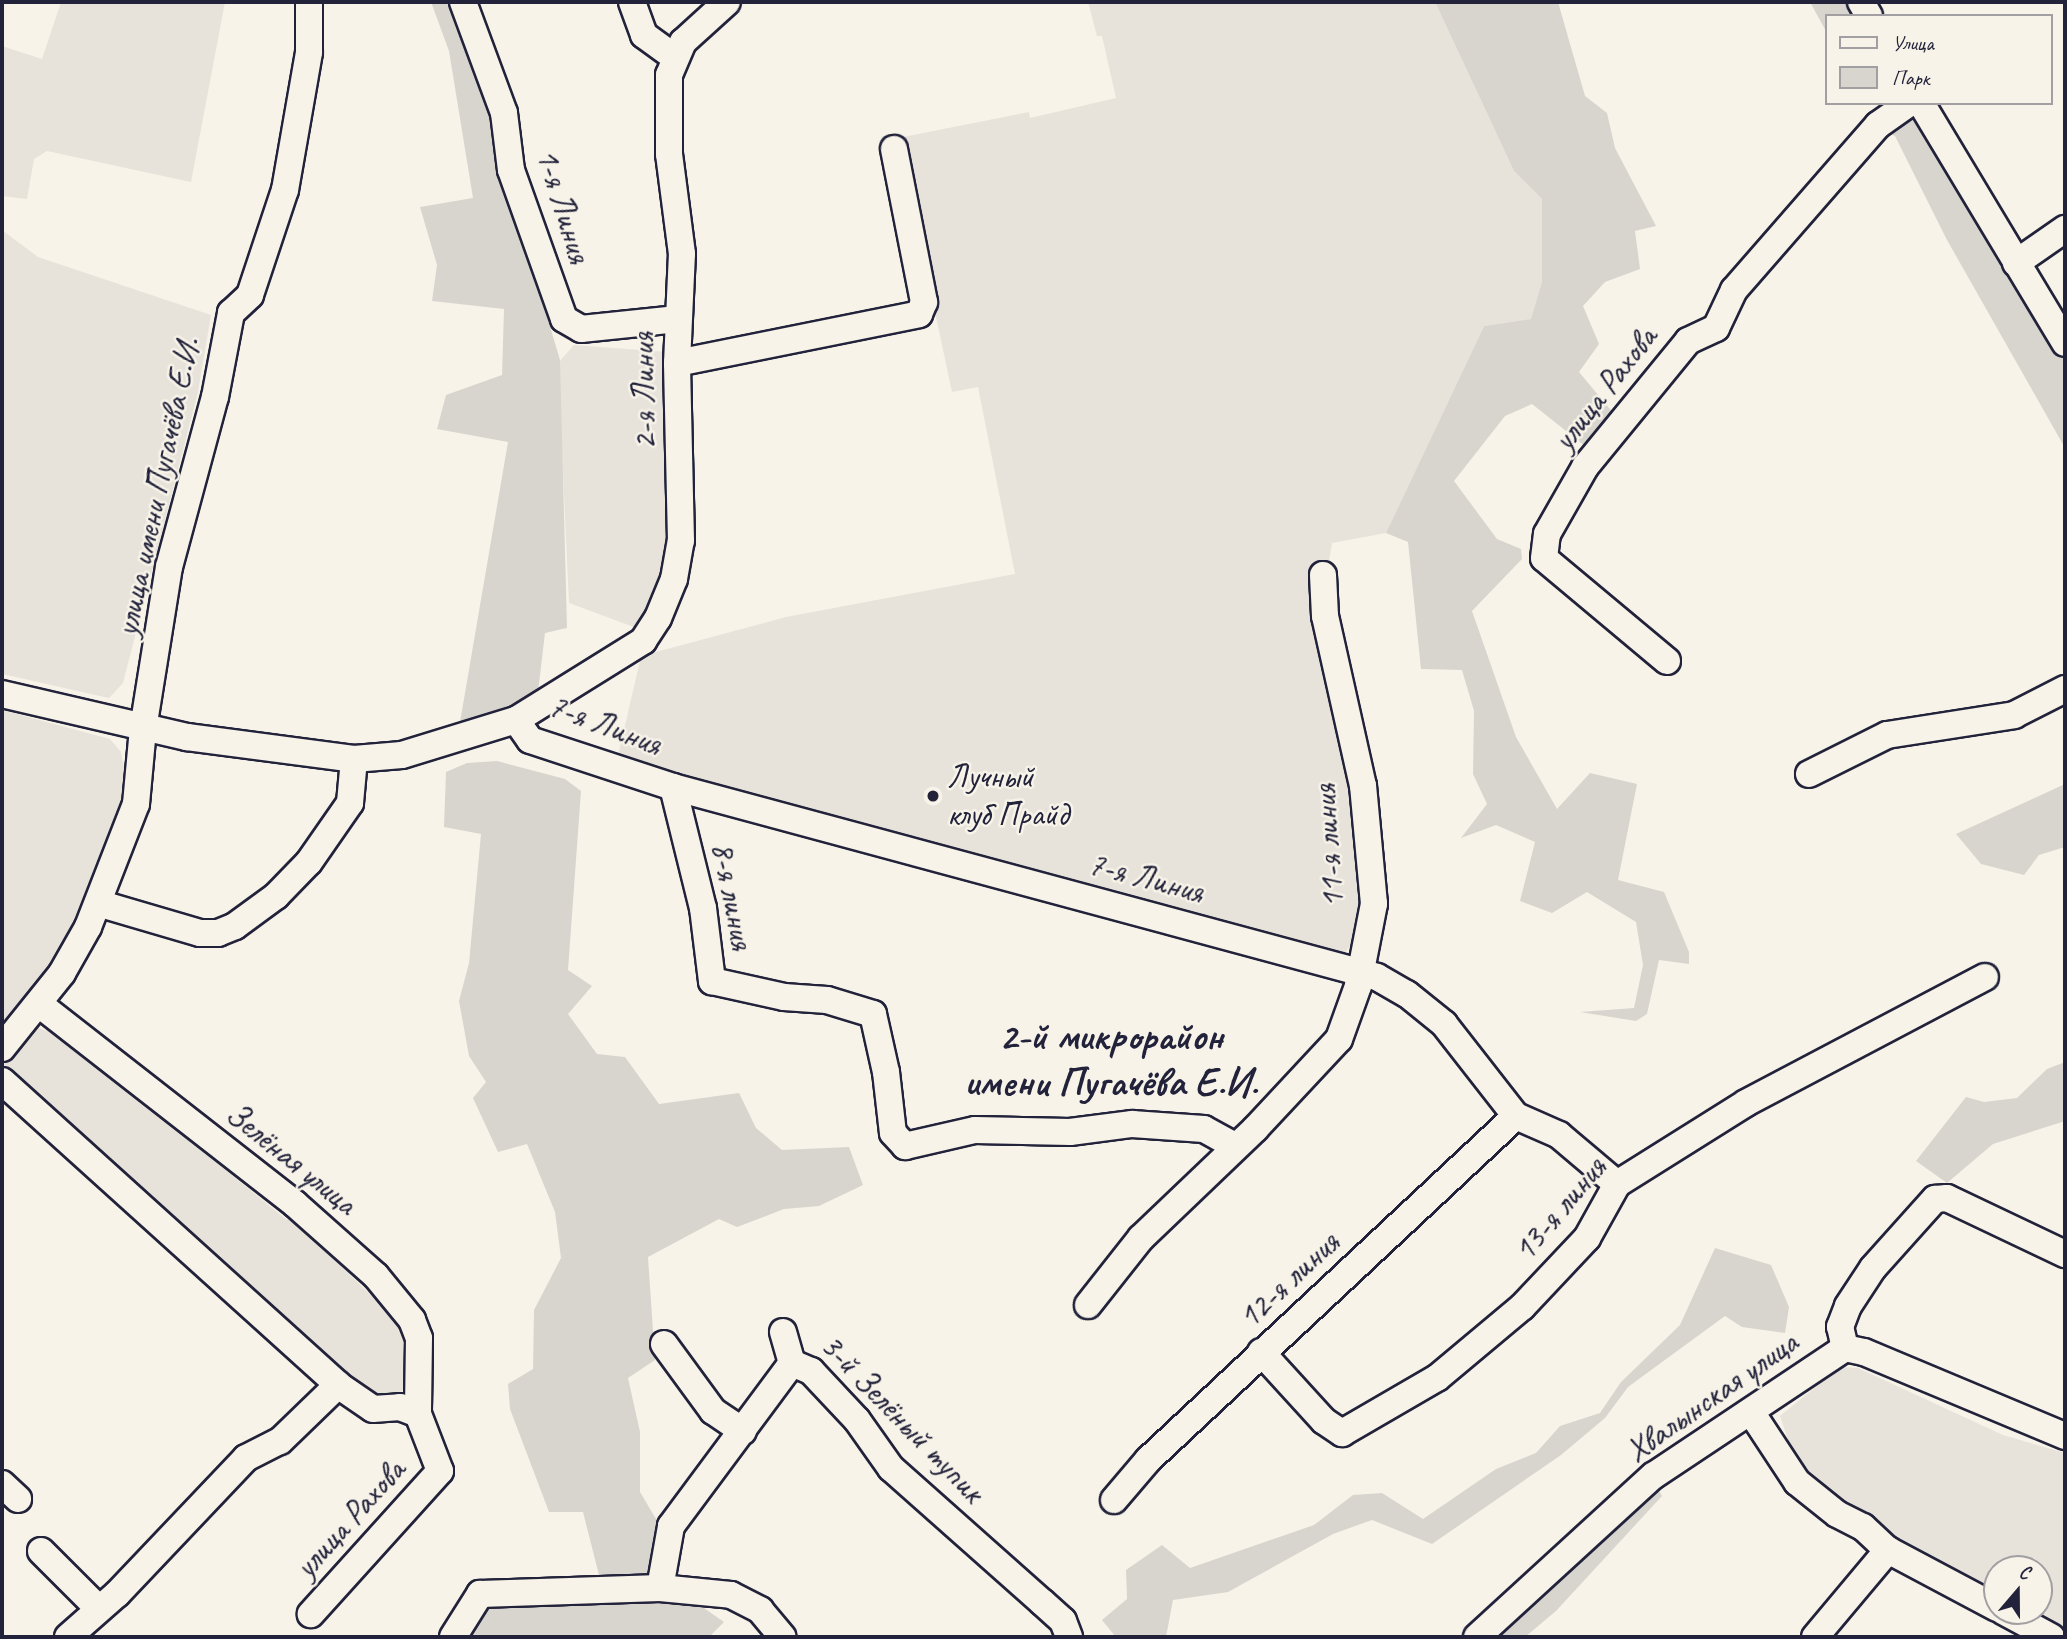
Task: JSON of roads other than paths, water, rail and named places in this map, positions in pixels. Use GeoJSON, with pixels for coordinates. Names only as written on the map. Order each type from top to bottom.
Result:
{"type":"FeatureCollection","features":[{"type":"Feature","properties":{"kind":"street","name":"улица имени Пугачёва Е.И."},"geometry":{"type":"LineString","coordinates":[[2,1048],[62,973],[101,904],[136,804],[143,729],[169,567],[215,397],[231,313],[250,295],[285,190],[309,52],[309,2]]}},
{"type":"Feature","properties":{"kind":"street","name":"1-я Линия"},"geometry":{"type":"LineString","coordinates":[[463,2],[503,113],[511,170],[564,319],[581,329],[677,319]]}},
{"type":"Feature","properties":{"kind":"street"},"geometry":{"type":"LineString","coordinates":[[632,2],[644,35],[674,57],[683,42],[727,2]]}},
{"type":"Feature","properties":{"kind":"street","name":"2-я Линия"},"geometry":{"type":"LineString","coordinates":[[2,694],[143,729],[354,758],[402,755],[516,720],[624,656],[643,641],[658,618],[681,541],[677,319],[682,254],[669,154],[669,75],[674,57]]}},
{"type":"Feature","properties":{"kind":"street","name":"улица Рахова"},"geometry":{"type":"LineString","coordinates":[[1667,661],[1544,558],[1547,534],[1585,467],[1688,341],[1716,328],[1734,290],[1878,125],[1906,105]]}},
{"type":"Feature","properties":{"kind":"street"},"geometry":{"type":"LineString","coordinates":[[1922,105],[2065,343]]}},
{"type":"Feature","properties":{"kind":"street"},"geometry":{"type":"LineString","coordinates":[[677,363],[919,314],[924,302],[894,149]]}},
{"type":"Feature","properties":{"kind":"street"},"geometry":{"type":"LineString","coordinates":[[2016,263],[2065,229]]}},
{"type":"Feature","properties":{"kind":"street","name":"11-я линия"},"geometry":{"type":"LineString","coordinates":[[1088,1305],[1141,1238],[1339,1039],[1360,971],[1374,904],[1366,812],[1325,616],[1323,575]]}},
{"type":"Feature","properties":{"kind":"street"},"geometry":{"type":"LineString","coordinates":[[1809,774],[1887,734],[2014,715],[2065,690]]}},
{"type":"Feature","properties":{"kind":"street","name":"7-я Линия"},"geometry":{"type":"LineString","coordinates":[[516,720],[530,740],[673,787],[1360,971],[1407,994],[1444,1024],[1516,1116],[1559,1135],[1617,1184]]}},
{"type":"Feature","properties":{"kind":"street"},"geometry":{"type":"LineString","coordinates":[[101,904],[200,933],[218,933],[235,926],[276,896],[309,862],[350,803],[354,758]]}},
{"type":"Feature","properties":{"kind":"street","name":"8-я линия"},"geometry":{"type":"LineString","coordinates":[[673,787],[703,908],[712,981],[784,997],[827,1000],[873,1014],[886,1072],[893,1133],[905,1146],[975,1130],[1070,1132],[1132,1124],[1204,1129],[1235,1146]]}},
{"type":"Feature","properties":{"kind":"street","name":"13-я линия"},"geometry":{"type":"LineString","coordinates":[[1261,1352],[1324,1421],[1342,1433],[1437,1377],[1522,1307],[1587,1238],[1617,1184],[1746,1103],[1985,977]]}},
{"type":"Feature","properties":{"kind":"street","name":"Зелёная улица"},"geometry":{"type":"LineString","coordinates":[[39,1004],[295,1204],[376,1276],[412,1320],[419,1338],[418,1414],[440,1471]]}},
{"type":"Feature","properties":{"kind":"street"},"geometry":{"type":"LineString","coordinates":[[2,1081],[338,1385],[373,1409],[400,1407],[418,1414]]}},
{"type":"Feature","properties":{"kind":"street","name":"12-я линия"},"geometry":{"type":"LineString","coordinates":[[1114,1500],[1148,1460],[1261,1352],[1516,1116]]}},
{"type":"Feature","properties":{"kind":"street","name":"Хвалынская улица"},"geometry":{"type":"LineString","coordinates":[[1477,1637],[1653,1476],[1728,1422],[1752,1412],[1845,1348],[1840,1327],[1867,1277],[1935,1199],[1947,1198],[2065,1254]]}},
{"type":"Feature","properties":{"kind":"street","name":"3-й Зелёный тупик"},"geometry":{"type":"LineString","coordinates":[[783,1332],[792,1363],[811,1371],[857,1420],[891,1468],[1042,1602],[1062,1621],[1069,1637]]}},
{"type":"Feature","properties":{"kind":"street"},"geometry":{"type":"LineString","coordinates":[[664,1344],[713,1411],[743,1431]]}},
{"type":"Feature","properties":{"kind":"street"},"geometry":{"type":"LineString","coordinates":[[1845,1348],[1864,1352],[2065,1436]]}},
{"type":"Feature","properties":{"kind":"street"},"geometry":{"type":"LineString","coordinates":[[650,1589],[671,1526],[792,1363]]}},
{"type":"Feature","properties":{"kind":"street"},"geometry":{"type":"LineString","coordinates":[[68,1637],[117,1594],[246,1458],[280,1441],[338,1385]]}},
{"type":"Feature","properties":{"kind":"street"},"geometry":{"type":"LineString","coordinates":[[1752,1412],[1797,1482],[1837,1514],[1863,1527],[1888,1550],[1983,1601]]}},
{"type":"Feature","properties":{"kind":"street","name":"улица Рахова"},"geometry":{"type":"LineString","coordinates":[[311,1614],[440,1471]]}},
{"type":"Feature","properties":{"kind":"street"},"geometry":{"type":"LineString","coordinates":[[1815,1637],[1888,1550]]}},
{"type":"Feature","properties":{"kind":"street"},"geometry":{"type":"LineString","coordinates":[[41,1551],[98,1608]]}},
{"type":"Feature","properties":{"kind":"street"},"geometry":{"type":"LineString","coordinates":[[453,1637],[480,1594],[650,1589],[731,1595],[760,1609],[783,1637]]}},
{"type":"Feature","properties":{"kind":"street"},"geometry":{"type":"LineString","coordinates":[[2029,1625],[2051,1637]]}},
{"type":"Feature","properties":{"kind":"place","name":"Лучный клуб Прайд"},"geometry":{"type":"Point","coordinates":[933,796]}},
{"type":"Feature","properties":{"kind":"district","name":"2-й микрорайон имени Пугачёва Е.И."},"geometry":{"type":"Point","coordinates":[1111,1059]}}]}
